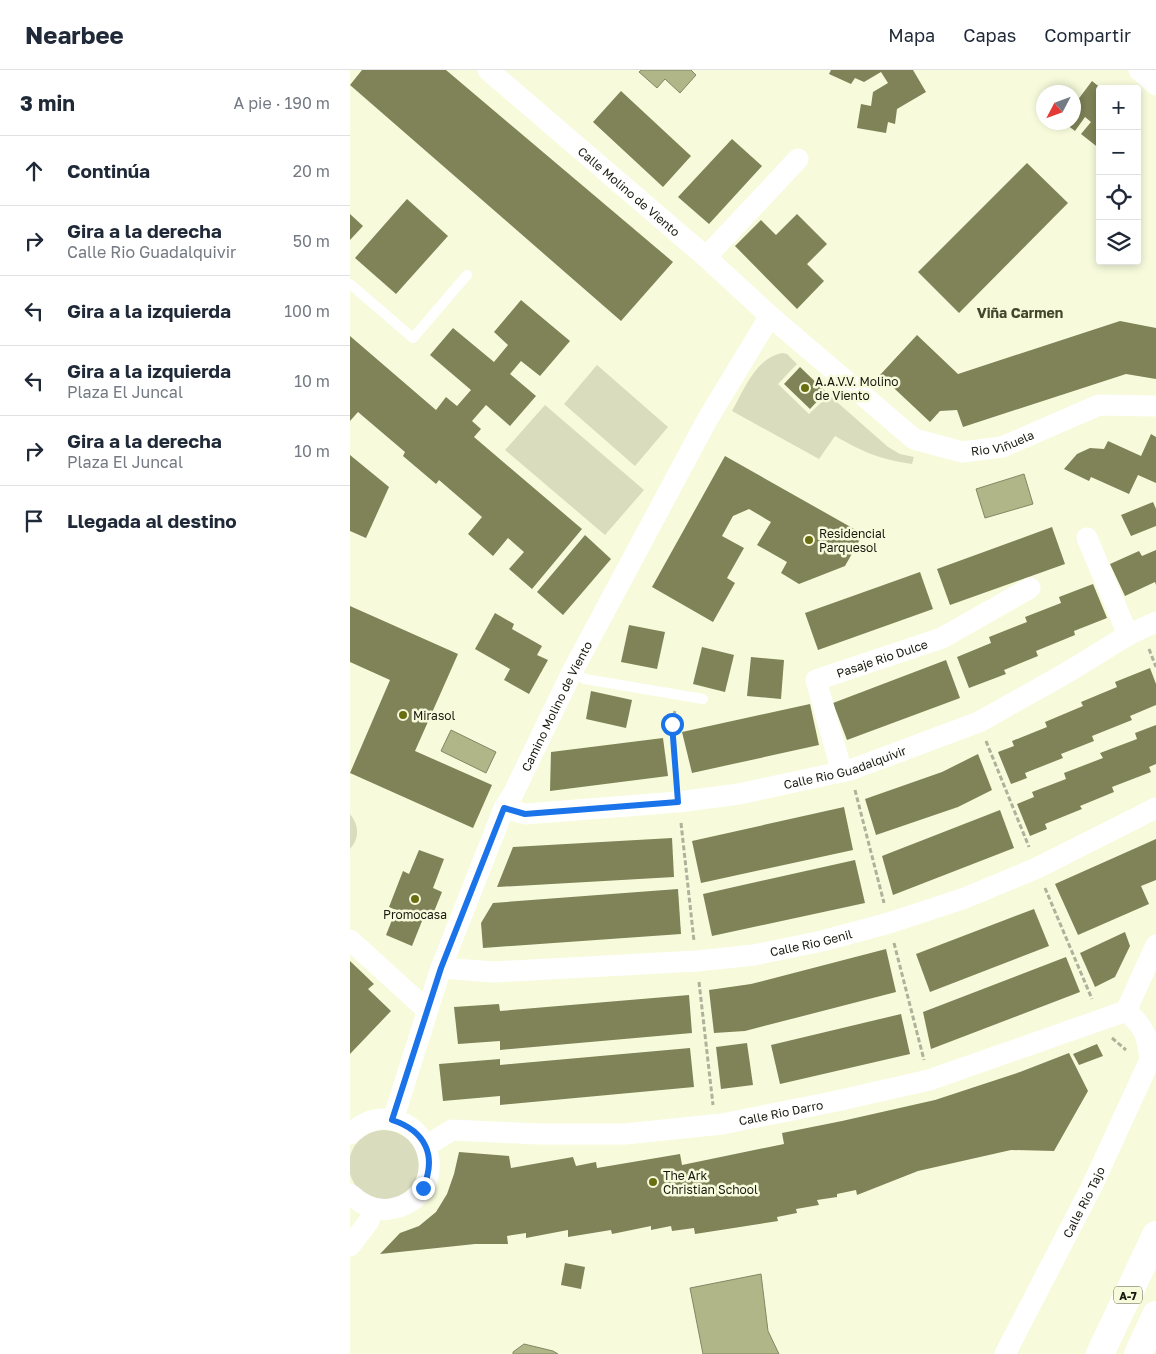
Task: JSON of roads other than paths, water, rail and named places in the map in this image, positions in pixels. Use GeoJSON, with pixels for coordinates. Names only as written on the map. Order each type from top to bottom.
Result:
{"type":"FeatureCollection","features":[{"type":"Feature","properties":{"kind":"highway","name":"A-7"},"geometry":{"type":"LineString","coordinates":[[1100,1354],[1156,1235]]}},
{"type":"Feature","properties":{"kind":"highway","name":"A-7"},"geometry":{"type":"LineString","coordinates":[[1138,1354],[1156,1315]]}},
{"type":"Feature","properties":{"kind":"street","name":"Calle Molino de Viento"},"geometry":{"type":"LineString","coordinates":[[488,70],[706,257],[770,316]]}},
{"type":"Feature","properties":{"kind":"street"},"geometry":{"type":"LineString","coordinates":[[1139,70],[1156,85]]}},
{"type":"Feature","properties":{"kind":"street"},"geometry":{"type":"LineString","coordinates":[[706,257],[798,160]]}},
{"type":"Feature","properties":{"kind":"street","name":"Rio Viñuela"},"geometry":{"type":"LineString","coordinates":[[770,316],[914,439],[962,452],[1002,447],[1099,405],[1156,406]]}},
{"type":"Feature","properties":{"kind":"street","name":"Camino Molino de Viento"},"geometry":{"type":"LineString","coordinates":[[392,1120],[441,968],[504,808],[513,794],[572,672],[707,420],[770,316]]}},
{"type":"Feature","properties":{"kind":"street"},"geometry":{"type":"LineString","coordinates":[[1087,538],[1128,635]]}},
{"type":"Feature","properties":{"kind":"street","name":"Pasaje Rio Dulce"},"geometry":{"type":"LineString","coordinates":[[842,772],[816,680],[942,638],[1030,588]]}},
{"type":"Feature","properties":{"kind":"street","name":"Calle Rio Guadalquivir"},"geometry":{"type":"LineString","coordinates":[[504,808],[525,814],[678,802],[739,794],[842,772],[979,722],[1068,672],[1128,635],[1156,622]]}},
{"type":"Feature","properties":{"kind":"street","name":"Calle Rio Genil"},"geometry":{"type":"LineString","coordinates":[[441,968],[493,972],[697,960],[754,955],[822,941],[965,898],[1037,868],[1156,808]]}},
{"type":"Feature","properties":{"kind":"street"},"geometry":{"type":"LineString","coordinates":[[350,940],[427,1010]]}},
{"type":"Feature","properties":{"kind":"street"},"geometry":{"type":"LineString","coordinates":[[1153,1054],[1143,1028],[1126,1011],[1156,944]]}},
{"type":"Feature","properties":{"kind":"street","name":"Calle Rio Darro"},"geometry":{"type":"LineString","coordinates":[[426,1146],[452,1130],[538,1134],[625,1134],[715,1125],[930,1080],[1126,1011]]}},
{"type":"Feature","properties":{"kind":"street","name":"Calle Rio Tajo"},"geometry":{"type":"LineString","coordinates":[[1005,1354],[1092,1186],[1153,1054]]}},
{"type":"Feature","properties":{"kind":"street"},"geometry":{"type":"LineString","coordinates":[[350,1134],[362,1124],[377,1119],[392,1120],[406,1124],[418,1134],[426,1146],[430,1161],[429,1175],[423,1188],[414,1200],[402,1207],[387,1210],[373,1209],[358,1202],[350,1194]]}},
{"type":"Feature","properties":{"kind":"street"},"geometry":{"type":"LineString","coordinates":[[350,1246],[369,1221],[373,1209]]}},
{"type":"Feature","properties":{"kind":"lane"},"geometry":{"type":"LineString","coordinates":[[350,284],[413,338],[467,275]]}},
{"type":"Feature","properties":{"kind":"lane"},"geometry":{"type":"LineString","coordinates":[[572,672],[585,680],[703,699]]}},
{"type":"Feature","properties":{"kind":"place","name":"A.A.V.V. Molino de Viento"},"geometry":{"type":"Point","coordinates":[805,388]}},
{"type":"Feature","properties":{"kind":"place","name":"Residencial Parquesol"},"geometry":{"type":"Point","coordinates":[809,540]}},
{"type":"Feature","properties":{"kind":"place","name":"Mirasol"},"geometry":{"type":"Point","coordinates":[403,715]}},
{"type":"Feature","properties":{"kind":"place","name":"Promocasa"},"geometry":{"type":"Point","coordinates":[415,899]}},
{"type":"Feature","properties":{"kind":"place","name":"The Ark Christian School"},"geometry":{"type":"Point","coordinates":[653,1182]}},
{"type":"Feature","properties":{"kind":"district","name":"Viña Carmen"},"geometry":{"type":"Point","coordinates":[1020,312]}}]}
